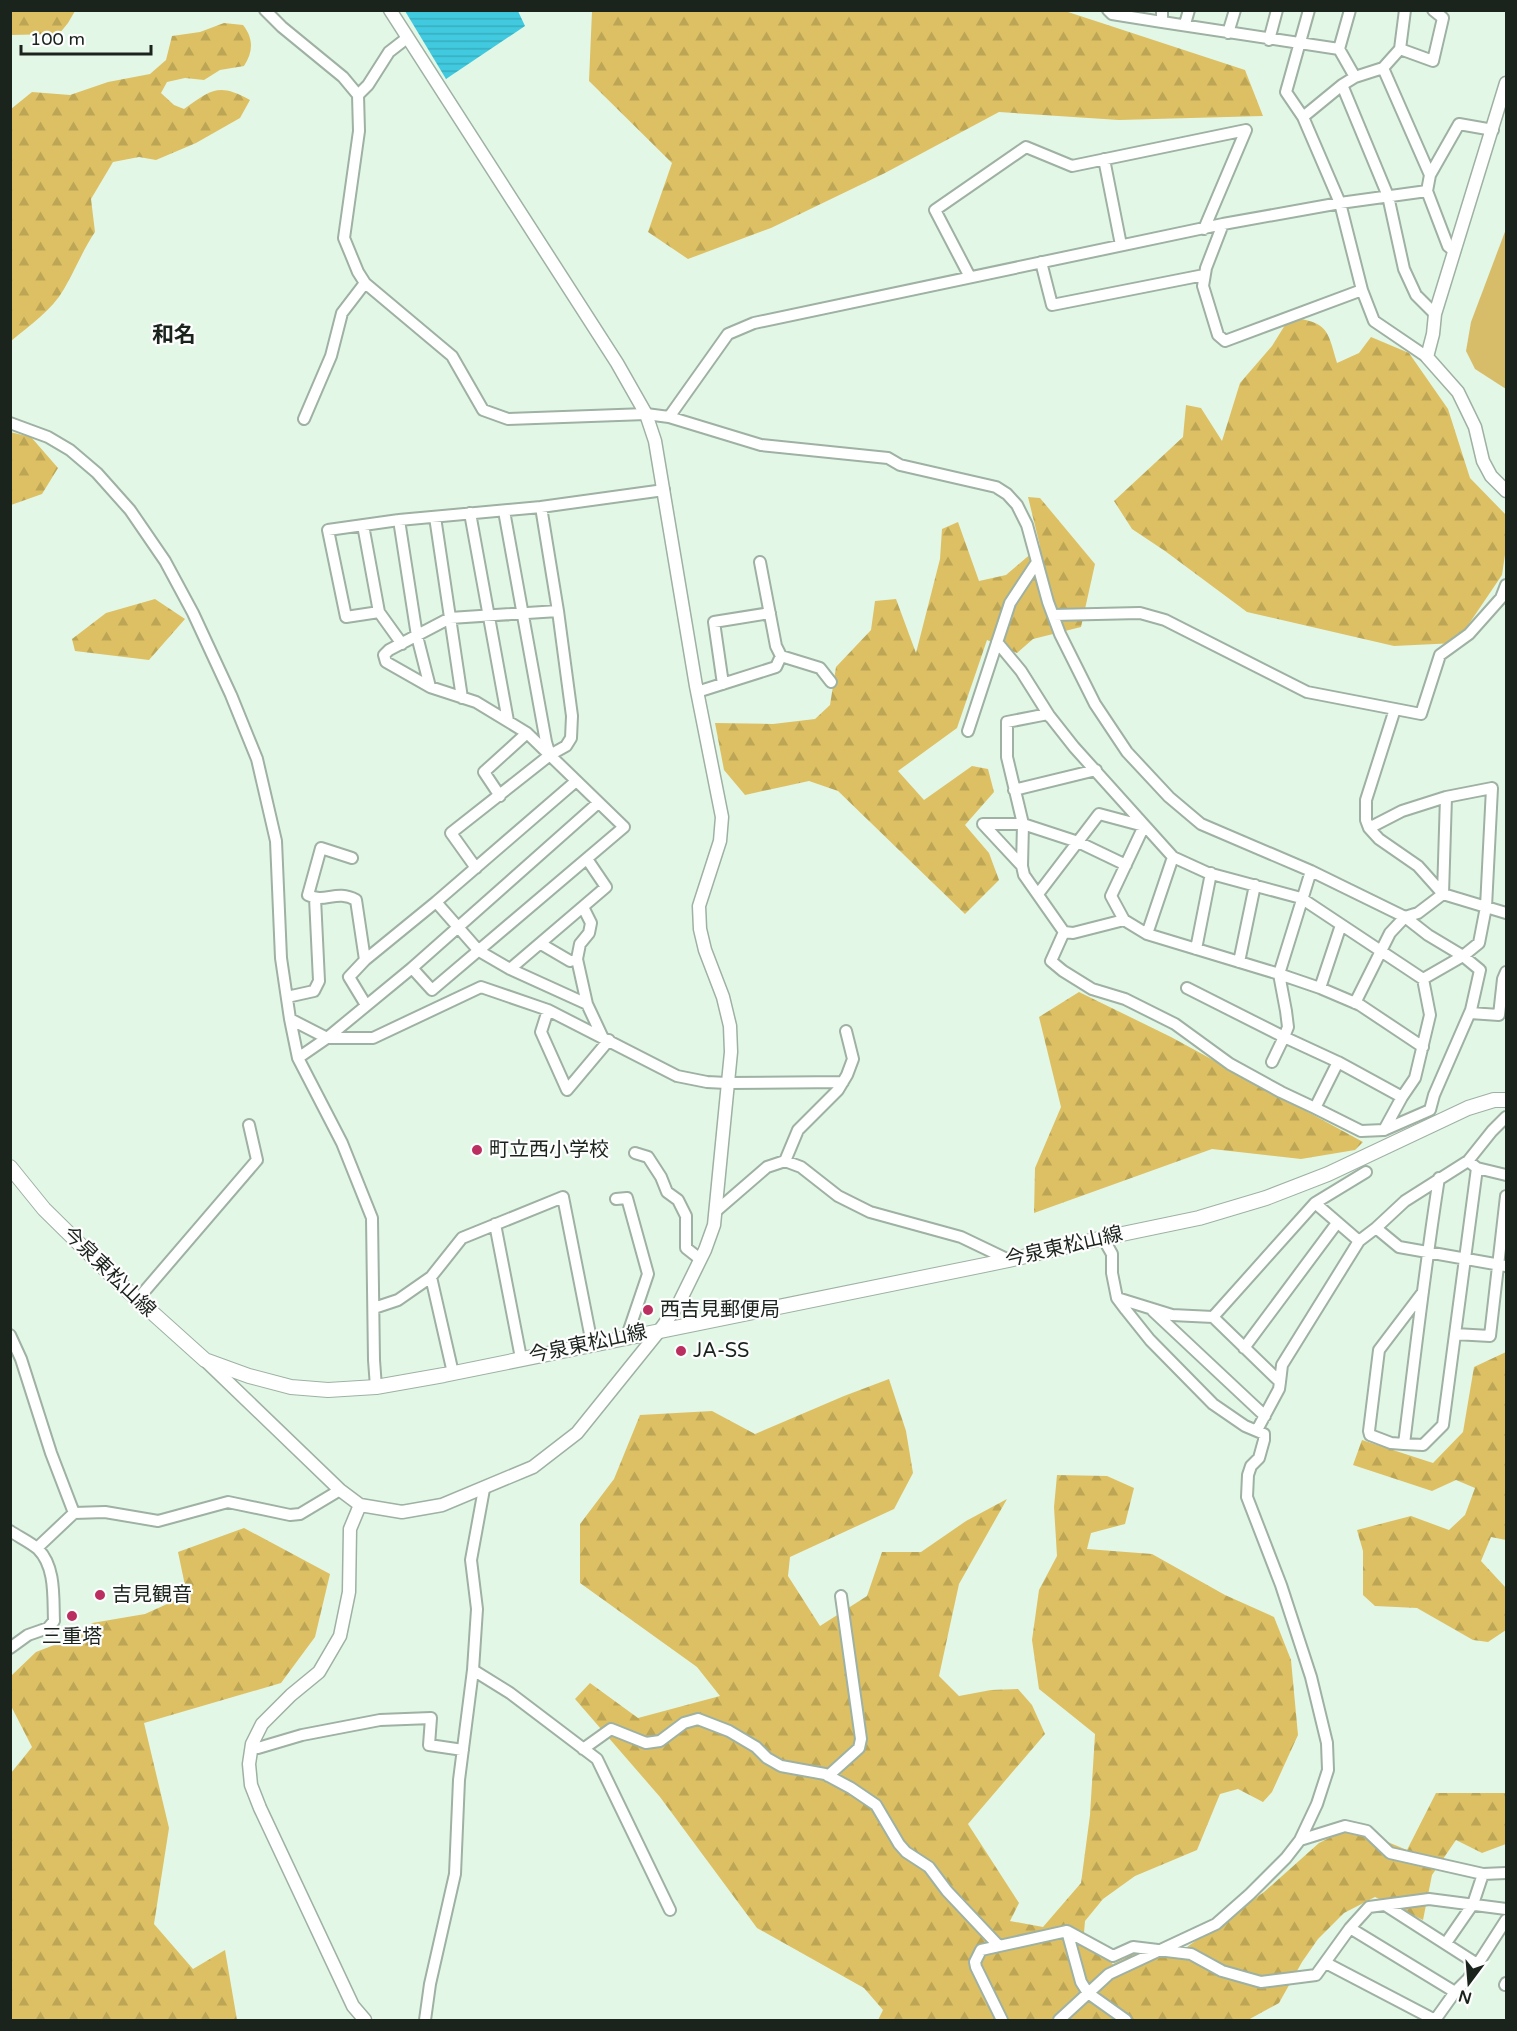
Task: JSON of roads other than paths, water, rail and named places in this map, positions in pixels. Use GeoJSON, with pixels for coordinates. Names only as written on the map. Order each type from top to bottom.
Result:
{"type":"FeatureCollection","features":[{"type":"Feature","properties":{"kind":"main road","name":"今泉東松山線"},"geometry":{"type":"LineString","coordinates":[[10,1167],[44,1209],[137,1300],[205,1360],[249,1376],[291,1387],[328,1389],[376,1387],[1009,1260],[1199,1218],[1266,1198],[1328,1174],[1468,1107],[1494,1100],[1506,1100]]}},
{"type":"Feature","properties":{"kind":"street"},"geometry":{"type":"LineString","coordinates":[[266,10],[282,27],[343,77],[358,95],[358,139],[344,238],[358,272],[365,283],[452,356],[483,410],[508,418],[646,414],[669,417],[761,445],[888,458],[900,465],[996,487],[1007,494],[1017,505],[1027,525],[1048,602],[1060,634],[1095,704],[1127,752],[1169,797],[1201,824],[1311,871],[1405,917],[1480,970],[1470,1013],[1434,1095],[1430,1110]]}},
{"type":"Feature","properties":{"kind":"street"},"geometry":{"type":"LineString","coordinates":[[205,1360],[340,1490],[360,1504],[402,1512],[442,1505],[533,1467],[577,1433],[678,1305],[714,1225],[731,1052],[730,1026],[723,998],[705,950],[700,929],[699,906],[720,841],[722,817],[697,692],[655,441],[646,414],[617,363],[390,10]]}},
{"type":"Feature","properties":{"kind":"street"},"geometry":{"type":"LineString","coordinates":[[1108,10],[1112,14],[1162,16],[1185,24],[1228,33],[1339,50]]}},
{"type":"Feature","properties":{"kind":"street"},"geometry":{"type":"LineString","coordinates":[[1185,24],[1189,10]]}},
{"type":"Feature","properties":{"kind":"street"},"geometry":{"type":"LineString","coordinates":[[1228,33],[1235,10]]}},
{"type":"Feature","properties":{"kind":"street"},"geometry":{"type":"LineString","coordinates":[[1269,40],[1277,10]]}},
{"type":"Feature","properties":{"kind":"street"},"geometry":{"type":"LineString","coordinates":[[1309,10],[1286,92],[1303,117],[1340,203],[1362,290],[1374,321],[1427,357],[1458,392],[1475,428],[1483,461],[1491,476],[1506,491]]}},
{"type":"Feature","properties":{"kind":"street"},"geometry":{"type":"LineString","coordinates":[[1350,10],[1339,50],[1355,77]]}},
{"type":"Feature","properties":{"kind":"street"},"geometry":{"type":"LineString","coordinates":[[1303,117],[1355,77],[1383,68],[1400,49],[1405,10]]}},
{"type":"Feature","properties":{"kind":"street"},"geometry":{"type":"LineString","coordinates":[[1400,49],[1433,61],[1443,18],[1433,10]]}},
{"type":"Feature","properties":{"kind":"street"},"geometry":{"type":"LineString","coordinates":[[358,95],[368,85],[389,51],[408,38]]}},
{"type":"Feature","properties":{"kind":"street"},"geometry":{"type":"LineString","coordinates":[[1383,68],[1430,175]]}},
{"type":"Feature","properties":{"kind":"street"},"geometry":{"type":"LineString","coordinates":[[1427,357],[1435,314],[1506,83]]}},
{"type":"Feature","properties":{"kind":"street"},"geometry":{"type":"LineString","coordinates":[[1342,85],[1388,196],[1404,269],[1416,295],[1435,314]]}},
{"type":"Feature","properties":{"kind":"street"},"geometry":{"type":"LineString","coordinates":[[1454,250],[1448,246],[1427,191],[1430,175],[1459,124],[1493,130]]}},
{"type":"Feature","properties":{"kind":"street"},"geometry":{"type":"LineString","coordinates":[[970,277],[935,210],[1026,147],[1072,166],[1246,130],[1204,229]]}},
{"type":"Feature","properties":{"kind":"street"},"geometry":{"type":"LineString","coordinates":[[1104,159],[1121,245]]}},
{"type":"Feature","properties":{"kind":"street"},"geometry":{"type":"LineString","coordinates":[[669,417],[728,334],[738,329],[802,311],[1223,224],[1340,203],[1427,191]]}},
{"type":"Feature","properties":{"kind":"street"},"geometry":{"type":"LineString","coordinates":[[1223,224],[1204,275],[1203,286],[1218,335],[1225,341],[1362,290]]}},
{"type":"Feature","properties":{"kind":"street"},"geometry":{"type":"LineString","coordinates":[[1041,262],[1052,304],[1204,275]]}},
{"type":"Feature","properties":{"kind":"street"},"geometry":{"type":"LineString","coordinates":[[304,419],[331,356],[342,313],[365,283]]}},
{"type":"Feature","properties":{"kind":"street"},"geometry":{"type":"LineString","coordinates":[[10,423],[48,437],[70,450],[97,473],[130,510],[165,561],[193,613],[231,695],[256,759],[276,841],[281,958],[298,1058],[342,1143],[372,1218],[376,1387]]}},
{"type":"Feature","properties":{"kind":"street"},"geometry":{"type":"LineString","coordinates":[[379,612],[346,617],[328,530],[399,520],[541,507],[664,490]]}},
{"type":"Feature","properties":{"kind":"street"},"geometry":{"type":"LineString","coordinates":[[476,868],[451,833],[550,755],[566,746],[571,738],[572,716],[541,507]]}},
{"type":"Feature","properties":{"kind":"street"},"geometry":{"type":"LineString","coordinates":[[504,511],[550,755]]}},
{"type":"Feature","properties":{"kind":"street"},"geometry":{"type":"LineString","coordinates":[[470,513],[508,721]]}},
{"type":"Feature","properties":{"kind":"street"},"geometry":{"type":"LineString","coordinates":[[435,517],[462,698]]}},
{"type":"Feature","properties":{"kind":"street"},"geometry":{"type":"LineString","coordinates":[[399,520],[417,636],[430,687]]}},
{"type":"Feature","properties":{"kind":"street"},"geometry":{"type":"LineString","coordinates":[[363,525],[379,612],[402,644]]}},
{"type":"Feature","properties":{"kind":"street"},"geometry":{"type":"LineString","coordinates":[[760,562],[776,646],[781,656],[820,668],[831,682]]}},
{"type":"Feature","properties":{"kind":"street"},"geometry":{"type":"LineString","coordinates":[[968,731],[1010,603],[1037,562]]}},
{"type":"Feature","properties":{"kind":"street"},"geometry":{"type":"LineString","coordinates":[[1053,615],[1140,613],[1165,620],[1307,692],[1421,714],[1440,654],[1469,634],[1501,598],[1506,585]]}},
{"type":"Feature","properties":{"kind":"street"},"geometry":{"type":"LineString","coordinates":[[412,968],[432,990],[624,827],[527,733],[483,706],[430,687],[386,662],[384,656],[389,650],[450,618],[558,611]]}},
{"type":"Feature","properties":{"kind":"street"},"geometry":{"type":"LineString","coordinates":[[723,684],[714,622],[770,613]]}},
{"type":"Feature","properties":{"kind":"street"},"geometry":{"type":"LineString","coordinates":[[997,642],[1021,671],[1050,717],[1173,857],[1210,873],[1301,898],[1423,979],[1430,1015],[1415,1078],[1384,1130]]}},
{"type":"Feature","properties":{"kind":"street"},"geometry":{"type":"LineString","coordinates":[[697,692],[776,667],[781,656]]}},
{"type":"Feature","properties":{"kind":"street"},"geometry":{"type":"LineString","coordinates":[[1395,709],[1366,800],[1366,820],[1369,828],[1379,839],[1418,866],[1443,894],[1506,913]]}},
{"type":"Feature","properties":{"kind":"street"},"geometry":{"type":"LineString","coordinates":[[1050,717],[1048,714],[1007,722],[1007,758],[1023,824],[1022,866],[1024,875],[1064,932],[1073,933],[1124,920]]}},
{"type":"Feature","properties":{"kind":"street"},"geometry":{"type":"LineString","coordinates":[[500,796],[484,772],[527,733]]}},
{"type":"Feature","properties":{"kind":"street"},"geometry":{"type":"LineString","coordinates":[[1014,790],[1096,770]]}},
{"type":"Feature","properties":{"kind":"street"},"geometry":{"type":"LineString","coordinates":[[366,1005],[349,977],[365,960],[575,782]]}},
{"type":"Feature","properties":{"kind":"street"},"geometry":{"type":"LineString","coordinates":[[1369,828],[1402,811],[1446,796],[1492,788],[1486,907],[1479,943],[1463,956],[1423,979]]}},
{"type":"Feature","properties":{"kind":"street"},"geometry":{"type":"LineString","coordinates":[[1443,894],[1446,796]]}},
{"type":"Feature","properties":{"kind":"street"},"geometry":{"type":"LineString","coordinates":[[298,1058],[327,1038],[412,968],[598,803]]}},
{"type":"Feature","properties":{"kind":"street"},"geometry":{"type":"LineString","coordinates":[[1038,894],[1099,814],[1144,826]]}},
{"type":"Feature","properties":{"kind":"street"},"geometry":{"type":"LineString","coordinates":[[1022,866],[983,824],[1023,824],[1078,842],[1126,865]]}},
{"type":"Feature","properties":{"kind":"street"},"geometry":{"type":"LineString","coordinates":[[1144,826],[1111,896],[1124,920],[1147,934],[1320,988],[1355,1003],[1423,1047]]}},
{"type":"Feature","properties":{"kind":"street"},"geometry":{"type":"LineString","coordinates":[[352,858],[321,848],[308,895],[315,898],[346,894],[356,900],[365,960]]}},
{"type":"Feature","properties":{"kind":"street"},"geometry":{"type":"LineString","coordinates":[[1147,934],[1173,857]]}},
{"type":"Feature","properties":{"kind":"street"},"geometry":{"type":"LineString","coordinates":[[510,969],[542,944],[606,886],[587,860]]}},
{"type":"Feature","properties":{"kind":"street"},"geometry":{"type":"LineString","coordinates":[[1272,1062],[1288,1027],[1279,974],[1311,871]]}},
{"type":"Feature","properties":{"kind":"street"},"geometry":{"type":"LineString","coordinates":[[1196,949],[1210,873]]}},
{"type":"Feature","properties":{"kind":"street"},"geometry":{"type":"LineString","coordinates":[[1239,962],[1255,885]]}},
{"type":"Feature","properties":{"kind":"street"},"geometry":{"type":"LineString","coordinates":[[1355,1003],[1390,933],[1405,917],[1418,913],[1443,894]]}},
{"type":"Feature","properties":{"kind":"street"},"geometry":{"type":"LineString","coordinates":[[287,997],[314,991],[320,981],[315,898]]}},
{"type":"Feature","properties":{"kind":"street"},"geometry":{"type":"LineString","coordinates":[[436,902],[479,951],[510,969],[587,1004]]}},
{"type":"Feature","properties":{"kind":"street"},"geometry":{"type":"LineString","coordinates":[[583,907],[591,923],[589,933],[580,944],[577,959],[587,1004],[605,1038]]}},
{"type":"Feature","properties":{"kind":"street"},"geometry":{"type":"LineString","coordinates":[[1320,988],[1341,925]]}},
{"type":"Feature","properties":{"kind":"street"},"geometry":{"type":"LineString","coordinates":[[1064,932],[1051,961],[1063,971],[1092,989],[1125,999],[1175,1024],[1230,1064],[1361,1131],[1384,1130],[1430,1110]]}},
{"type":"Feature","properties":{"kind":"street"},"geometry":{"type":"LineString","coordinates":[[542,944],[570,961],[577,959]]}},
{"type":"Feature","properties":{"kind":"street"},"geometry":{"type":"LineString","coordinates":[[1470,1013],[1499,1016],[1503,979],[1506,972]]}},
{"type":"Feature","properties":{"kind":"street"},"geometry":{"type":"LineString","coordinates":[[290,1019],[327,1038],[373,1038],[481,987],[548,1010],[677,1076],[727,1083],[843,1082]]}},
{"type":"Feature","properties":{"kind":"street"},"geometry":{"type":"LineString","coordinates":[[1187,988],[1338,1062],[1402,1097]]}},
{"type":"Feature","properties":{"kind":"street"},"geometry":{"type":"LineString","coordinates":[[548,1010],[541,1032],[567,1090],[605,1038]]}},
{"type":"Feature","properties":{"kind":"street"},"geometry":{"type":"LineString","coordinates":[[785,1161],[798,1130],[838,1090],[843,1082],[853,1059],[846,1031]]}},
{"type":"Feature","properties":{"kind":"street"},"geometry":{"type":"LineString","coordinates":[[1316,1108],[1338,1062]]}},
{"type":"Feature","properties":{"kind":"street"},"geometry":{"type":"LineString","coordinates":[[1430,1110],[1442,1120]]}},
{"type":"Feature","properties":{"kind":"street"},"geometry":{"type":"LineString","coordinates":[[1257,1430],[1279,1389],[1282,1365],[1359,1241],[1405,1201],[1468,1161],[1506,1117]]}},
{"type":"Feature","properties":{"kind":"street"},"geometry":{"type":"LineString","coordinates":[[137,1300],[257,1160],[249,1125]]}},
{"type":"Feature","properties":{"kind":"street"},"geometry":{"type":"LineString","coordinates":[[635,1153],[648,1157],[661,1177],[667,1192],[678,1200],[686,1216],[686,1248],[700,1259]]}},
{"type":"Feature","properties":{"kind":"street"},"geometry":{"type":"LineString","coordinates":[[715,1212],[767,1167],[785,1161],[801,1167],[838,1196],[870,1212],[961,1238],[1009,1260]]}},
{"type":"Feature","properties":{"kind":"street"},"geometry":{"type":"LineString","coordinates":[[1468,1161],[1477,1168],[1506,1175]]}},
{"type":"Feature","properties":{"kind":"street"},"geometry":{"type":"LineString","coordinates":[[1423,1293],[1378,1350],[1369,1431],[1370,1435],[1391,1443],[1423,1445],[1443,1425],[1477,1168]]}},
{"type":"Feature","properties":{"kind":"street"},"geometry":{"type":"LineString","coordinates":[[1213,1317],[1315,1203],[1366,1172]]}},
{"type":"Feature","properties":{"kind":"street"},"geometry":{"type":"LineString","coordinates":[[1404,1444],[1427,1252],[1439,1178]]}},
{"type":"Feature","properties":{"kind":"street"},"geometry":{"type":"LineString","coordinates":[[1455,1334],[1490,1336],[1503,1265],[1506,1196]]}},
{"type":"Feature","properties":{"kind":"street"},"geometry":{"type":"LineString","coordinates":[[374,1308],[398,1300],[431,1277],[462,1238],[563,1197],[592,1344]]}},
{"type":"Feature","properties":{"kind":"street"},"geometry":{"type":"LineString","coordinates":[[616,1199],[627,1198],[648,1274],[627,1336]]}},
{"type":"Feature","properties":{"kind":"street"},"geometry":{"type":"LineString","coordinates":[[1315,1203],[1359,1241]]}},
{"type":"Feature","properties":{"kind":"street"},"geometry":{"type":"LineString","coordinates":[[1244,1347],[1337,1223]]}},
{"type":"Feature","properties":{"kind":"street"},"geometry":{"type":"LineString","coordinates":[[495,1224],[521,1358]]}},
{"type":"Feature","properties":{"kind":"street"},"geometry":{"type":"LineString","coordinates":[[1376,1228],[1399,1247],[1503,1265]]}},
{"type":"Feature","properties":{"kind":"street"},"geometry":{"type":"LineString","coordinates":[[1059,2020],[1109,1974],[1216,1923],[1251,1894],[1300,1840],[1317,1804],[1328,1770],[1327,1743],[1311,1677],[1281,1585],[1247,1497],[1248,1475],[1251,1466],[1259,1458],[1264,1434],[1245,1426],[1213,1404],[1150,1340],[1117,1298],[1112,1273],[1112,1254],[1103,1238]]}},
{"type":"Feature","properties":{"kind":"street"},"geometry":{"type":"LineString","coordinates":[[431,1277],[453,1373]]}},
{"type":"Feature","properties":{"kind":"street"},"geometry":{"type":"LineString","coordinates":[[1117,1298],[1172,1315],[1213,1317],[1280,1382]]}},
{"type":"Feature","properties":{"kind":"street"},"geometry":{"type":"LineString","coordinates":[[1150,1308],[1265,1416]]}},
{"type":"Feature","properties":{"kind":"street"},"geometry":{"type":"LineString","coordinates":[[10,1335],[21,1359],[51,1454],[74,1513]]}},
{"type":"Feature","properties":{"kind":"street"},"geometry":{"type":"LineString","coordinates":[[425,2020],[430,1984],[454,1874],[459,1780],[473,1670],[477,1608],[471,1560],[484,1489]]}},
{"type":"Feature","properties":{"kind":"street"},"geometry":{"type":"LineString","coordinates":[[37,1548],[74,1513],[105,1512],[158,1521],[228,1502],[290,1515],[300,1514],[340,1490]]}},
{"type":"Feature","properties":{"kind":"street"},"geometry":{"type":"LineString","coordinates":[[360,1504],[350,1529],[349,1592],[340,1636],[319,1672],[262,1724],[252,1744],[249,1764],[251,1785],[260,1808],[353,2006],[365,2020]]}},
{"type":"Feature","properties":{"kind":"street"},"geometry":{"type":"LineString","coordinates":[[10,1531],[37,1548],[47,1560],[52,1582],[54,1621],[48,1628],[28,1635],[10,1648]]}},
{"type":"Feature","properties":{"kind":"street"},"geometry":{"type":"LineString","coordinates":[[828,1776],[860,1748],[861,1739],[841,1596]]}},
{"type":"Feature","properties":{"kind":"street"},"geometry":{"type":"LineString","coordinates":[[473,1670],[510,1693],[597,1759],[670,1910]]}},
{"type":"Feature","properties":{"kind":"street"},"geometry":{"type":"LineString","coordinates":[[252,1744],[258,1748],[302,1735],[380,1720],[431,1718],[429,1745],[463,1750]]}},
{"type":"Feature","properties":{"kind":"street"},"geometry":{"type":"LineString","coordinates":[[583,1749],[611,1729],[646,1743],[660,1741],[684,1723],[698,1719],[729,1731],[756,1747],[767,1758],[781,1766],[828,1776],[876,1805],[899,1844],[906,1852],[928,1867],[947,1891],[998,1945]]}},
{"type":"Feature","properties":{"kind":"street"},"geometry":{"type":"LineString","coordinates":[[1300,1840],[1345,1826],[1367,1831],[1390,1852],[1483,1874],[1506,1873]]}},
{"type":"Feature","properties":{"kind":"street"},"geometry":{"type":"LineString","coordinates":[[1446,1943],[1473,1904],[1483,1874]]}},
{"type":"Feature","properties":{"kind":"street"},"geometry":{"type":"LineString","coordinates":[[1002,2020],[975,1962],[981,1950],[998,1945],[1067,1931],[1113,1956],[1133,1947],[1191,1954],[1222,1971],[1261,1982],[1316,1975],[1350,1928],[1369,1907],[1429,1899],[1506,1909]]}},
{"type":"Feature","properties":{"kind":"street"},"geometry":{"type":"LineString","coordinates":[[1385,1905],[1478,1964]]}},
{"type":"Feature","properties":{"kind":"street"},"geometry":{"type":"LineString","coordinates":[[1326,1962],[1435,2020],[1455,1992],[1468,1979],[1506,1920]]}},
{"type":"Feature","properties":{"kind":"street"},"geometry":{"type":"LineString","coordinates":[[1350,1928],[1455,1992]]}},
{"type":"Feature","properties":{"kind":"street"},"geometry":{"type":"LineString","coordinates":[[1067,1931],[1081,1982],[1088,1993],[1126,2020]]}},
{"type":"Feature","properties":{"kind":"water"},"geometry":{"type":"Polygon","coordinates":[[[405,11],[518,11],[525,26],[446,79],[405,11]]]}},
{"type":"Feature","properties":{"kind":"place","name":"町立西小学校"},"geometry":{"type":"Point","coordinates":[477,1150]}},
{"type":"Feature","properties":{"kind":"place","name":"西吉見郵便局"},"geometry":{"type":"Point","coordinates":[648,1310]}},
{"type":"Feature","properties":{"kind":"place","name":"JA-SS"},"geometry":{"type":"Point","coordinates":[681,1351]}},
{"type":"Feature","properties":{"kind":"place","name":"吉見観音"},"geometry":{"type":"Point","coordinates":[100,1595]}},
{"type":"Feature","properties":{"kind":"place","name":"三重塔"},"geometry":{"type":"Point","coordinates":[72,1616]}},
{"type":"Feature","properties":{"kind":"district","name":"和名"},"geometry":{"type":"Point","coordinates":[174,335]}}]}
